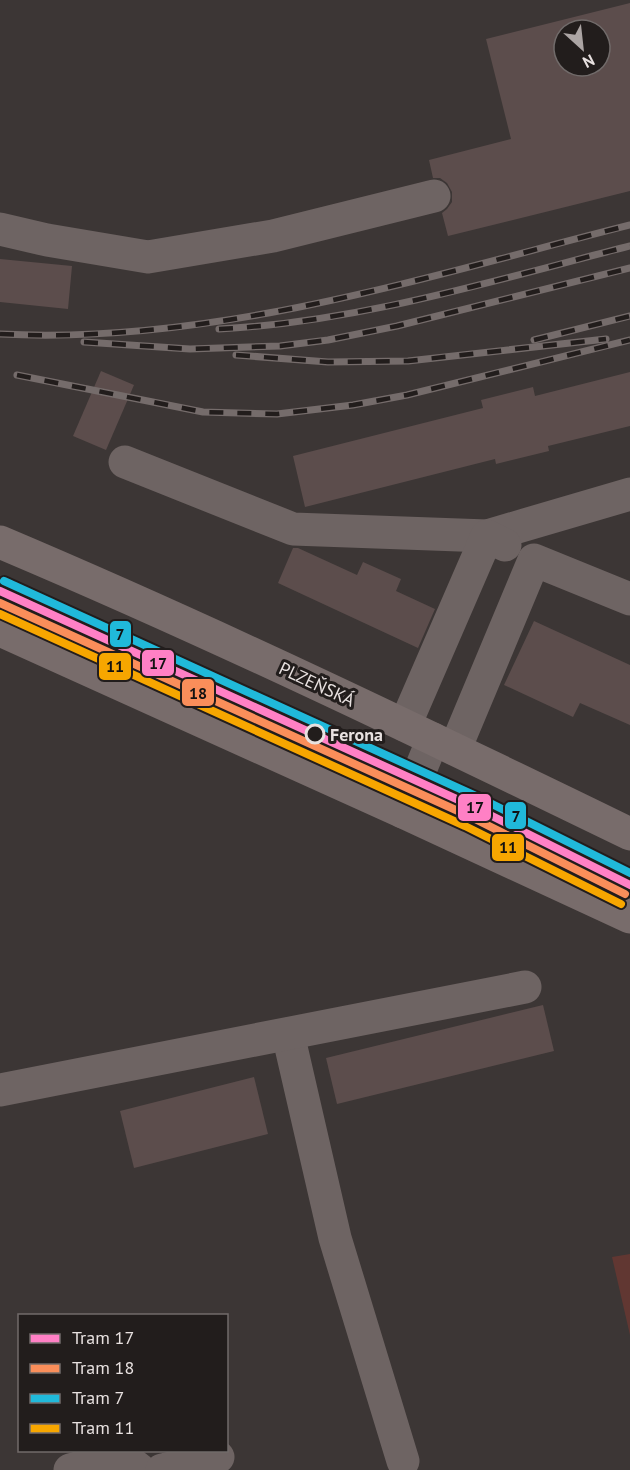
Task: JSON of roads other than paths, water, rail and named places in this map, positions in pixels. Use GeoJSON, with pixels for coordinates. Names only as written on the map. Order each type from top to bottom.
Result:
{"type":"FeatureCollection","features":[{"type":"Feature","properties":{"kind":"main road","name":"PLZEŇSKÁ"},"geometry":{"type":"LineString","coordinates":[[0,542],[80,576],[431,738],[630,834]]}},
{"type":"Feature","properties":{"kind":"main road"},"geometry":{"type":"LineString","coordinates":[[0,630],[630,917]]}},
{"type":"Feature","properties":{"kind":"street"},"geometry":{"type":"LineString","coordinates":[[0,229],[48,240],[148,257],[273,236],[434,196]]}},
{"type":"Feature","properties":{"kind":"street"},"geometry":{"type":"LineString","coordinates":[[125,462],[293,529],[487,536],[630,494]]}},
{"type":"Feature","properties":{"kind":"street"},"geometry":{"type":"LineString","coordinates":[[487,536],[534,560],[630,599]]}},
{"type":"Feature","properties":{"kind":"street"},"geometry":{"type":"LineString","coordinates":[[403,812],[431,738],[487,536]]}},
{"type":"Feature","properties":{"kind":"street"},"geometry":{"type":"LineString","coordinates":[[431,738],[534,560]]}},
{"type":"Feature","properties":{"kind":"street"},"geometry":{"type":"LineString","coordinates":[[0,1089],[525,987]]}},
{"type":"Feature","properties":{"kind":"street"},"geometry":{"type":"LineString","coordinates":[[288,1034],[335,1238],[403,1461]]}},
{"type":"Feature","properties":{"kind":"street"},"geometry":{"type":"LineString","coordinates":[[70,1470],[122,1456],[140,1470]]}},
{"type":"Feature","properties":{"kind":"street"},"geometry":{"type":"LineString","coordinates":[[162,1470],[218,1457]]}},
{"type":"Feature","properties":{"kind":"railway"},"geometry":{"type":"LineString","coordinates":[[0,334],[80,335],[160,329],[240,318],[397,285],[630,225]]}},
{"type":"Feature","properties":{"kind":"railway"},"geometry":{"type":"LineString","coordinates":[[219,329],[271,325],[375,309],[630,246]]}},
{"type":"Feature","properties":{"kind":"railway"},"geometry":{"type":"LineString","coordinates":[[84,342],[190,349],[280,346],[328,340],[397,326],[630,268]]}},
{"type":"Feature","properties":{"kind":"railway"},"geometry":{"type":"LineString","coordinates":[[534,340],[630,316]]}},
{"type":"Feature","properties":{"kind":"railway"},"geometry":{"type":"LineString","coordinates":[[236,355],[328,362],[408,361],[606,339]]}},
{"type":"Feature","properties":{"kind":"railway"},"geometry":{"type":"LineString","coordinates":[[17,375],[203,412],[277,414],[353,405],[407,395],[630,340]]}},
{"type":"Feature","properties":{"kind":"tram line","name":"7"},"geometry":{"type":"LineString","coordinates":[[4,581],[478,797],[630,873]]}},
{"type":"Feature","properties":{"kind":"tram line","name":"17"},"geometry":{"type":"LineString","coordinates":[[0,591],[474,807],[630,885]]}},
{"type":"Feature","properties":{"kind":"tram line","name":"18"},"geometry":{"type":"LineString","coordinates":[[0,603],[469,816],[625,894]]}},
{"type":"Feature","properties":{"kind":"tram line","name":"11"},"geometry":{"type":"LineString","coordinates":[[0,614],[465,826],[621,904]]}},
{"type":"Feature","properties":{"kind":"place","name":"Ferona"},"geometry":{"type":"Point","coordinates":[315,734]}}]}
